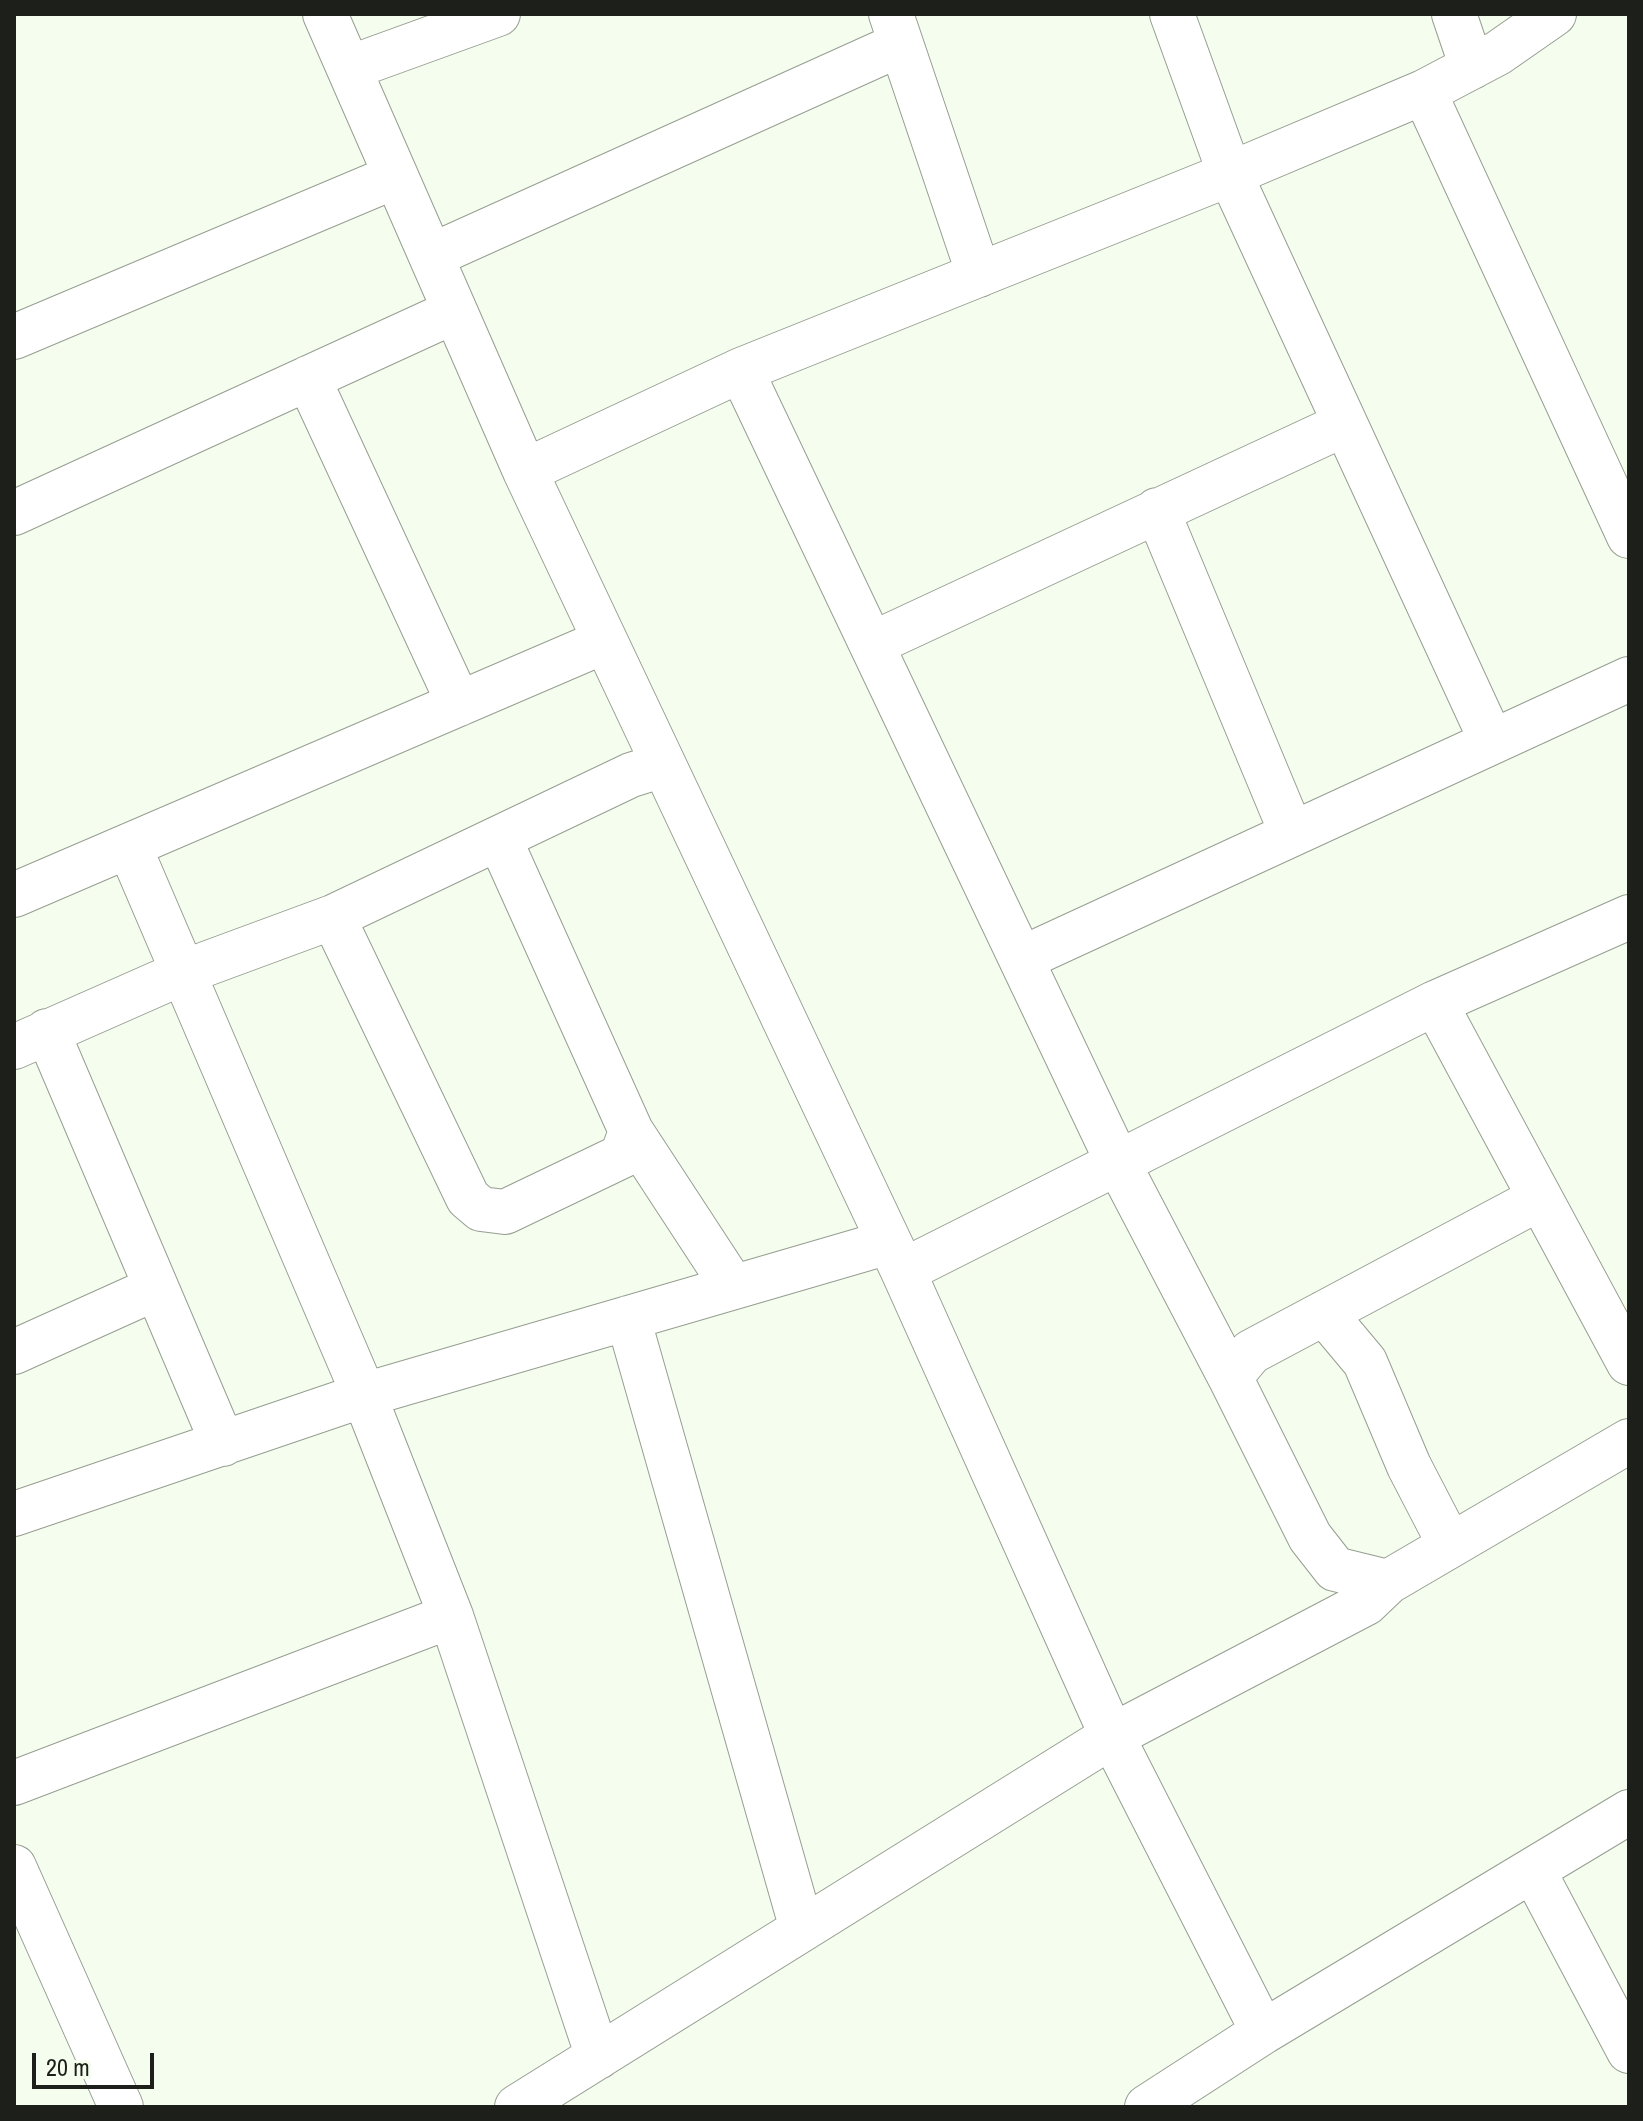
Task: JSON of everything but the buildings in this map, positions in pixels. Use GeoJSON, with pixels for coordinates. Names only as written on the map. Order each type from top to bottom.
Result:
{"type":"FeatureCollection","features":[{"type":"Feature","properties":{"kind":"street"},"geometry":{"type":"LineString","coordinates":[[325,14],[525,471],[896,1256],[1112,1736],[1263,2032]]}},
{"type":"Feature","properties":{"kind":"street"},"geometry":{"type":"LineString","coordinates":[[349,68],[498,14]]}},
{"type":"Feature","properties":{"kind":"street"},"geometry":{"type":"LineString","coordinates":[[1172,14],[1230,174],[1492,742]]}},
{"type":"Feature","properties":{"kind":"street"},"geometry":{"type":"LineString","coordinates":[[1454,14],[1472,67]]}},
{"type":"Feature","properties":{"kind":"street"},"geometry":{"type":"LineString","coordinates":[[525,471],[741,370],[1230,174],[1424,92],[1472,67],[1554,14]]}},
{"type":"Feature","properties":{"kind":"street"},"geometry":{"type":"LineString","coordinates":[[431,256],[896,29],[979,275]]}},
{"type":"Feature","properties":{"kind":"street"},"geometry":{"type":"LineString","coordinates":[[1424,92],[1629,536]]}},
{"type":"Feature","properties":{"kind":"street"},"geometry":{"type":"LineString","coordinates":[[14,337],[396,176]]}},
{"type":"Feature","properties":{"kind":"street"},"geometry":{"type":"LineString","coordinates":[[14,513],[455,311]]}},
{"type":"Feature","properties":{"kind":"street"},"geometry":{"type":"LineString","coordinates":[[741,370],[1118,1163],[1310,1537],[1335,1569],[1388,1582]]}},
{"type":"Feature","properties":{"kind":"street"},"geometry":{"type":"LineString","coordinates":[[308,378],[459,704]]}},
{"type":"Feature","properties":{"kind":"street"},"geometry":{"type":"LineString","coordinates":[[872,644],[1345,424]]}},
{"type":"Feature","properties":{"kind":"street"},"geometry":{"type":"LineString","coordinates":[[1157,510],[1292,834]]}},
{"type":"Feature","properties":{"kind":"street"},"geometry":{"type":"LineString","coordinates":[[14,895],[605,641]]}},
{"type":"Feature","properties":{"kind":"street"},"geometry":{"type":"LineString","coordinates":[[1021,959],[1629,679]]}},
{"type":"Feature","properties":{"kind":"street"},"geometry":{"type":"LineString","coordinates":[[223,1444],[156,1288],[30,1039],[184,972],[333,917],[631,775],[663,765]]}},
{"type":"Feature","properties":{"kind":"street"},"geometry":{"type":"LineString","coordinates":[[499,838],[631,1131],[733,1287]]}},
{"type":"Feature","properties":{"kind":"street"},"geometry":{"type":"LineString","coordinates":[[129,846],[364,1395],[451,1616],[598,2057]]}},
{"type":"Feature","properties":{"kind":"street"},"geometry":{"type":"LineString","coordinates":[[333,917],[468,1198],[481,1209],[505,1212],[622,1156],[631,1131]]}},
{"type":"Feature","properties":{"kind":"street"},"geometry":{"type":"LineString","coordinates":[[14,1514],[364,1395],[733,1287],[896,1256],[1118,1163],[1435,1003],[1628,921]]}},
{"type":"Feature","properties":{"kind":"street"},"geometry":{"type":"LineString","coordinates":[[1435,1003],[1629,1363]]}},
{"type":"Feature","properties":{"kind":"street"},"geometry":{"type":"LineString","coordinates":[[1230,1377],[1251,1352],[1540,1198]]}},
{"type":"Feature","properties":{"kind":"street"},"geometry":{"type":"LineString","coordinates":[[14,1352],[156,1288]]}},
{"type":"Feature","properties":{"kind":"street"},"geometry":{"type":"LineString","coordinates":[[1324,1313],[1365,1362],[1409,1466],[1450,1545]]}},
{"type":"Feature","properties":{"kind":"street"},"geometry":{"type":"LineString","coordinates":[[628,1318],[802,1929]]}},
{"type":"Feature","properties":{"kind":"street"},"geometry":{"type":"LineString","coordinates":[[517,2107],[1112,1736],[1366,1603],[1388,1582],[1629,1441]]}},
{"type":"Feature","properties":{"kind":"street"},"geometry":{"type":"LineString","coordinates":[[14,1783],[451,1616]]}},
{"type":"Feature","properties":{"kind":"street"},"geometry":{"type":"LineString","coordinates":[[1147,2107],[1263,2032],[1629,1812]]}},
{"type":"Feature","properties":{"kind":"street"},"geometry":{"type":"LineString","coordinates":[[14,1867],[121,2107]]}},
{"type":"Feature","properties":{"kind":"street"},"geometry":{"type":"LineString","coordinates":[[1533,1870],[1629,2051]]}}]}
